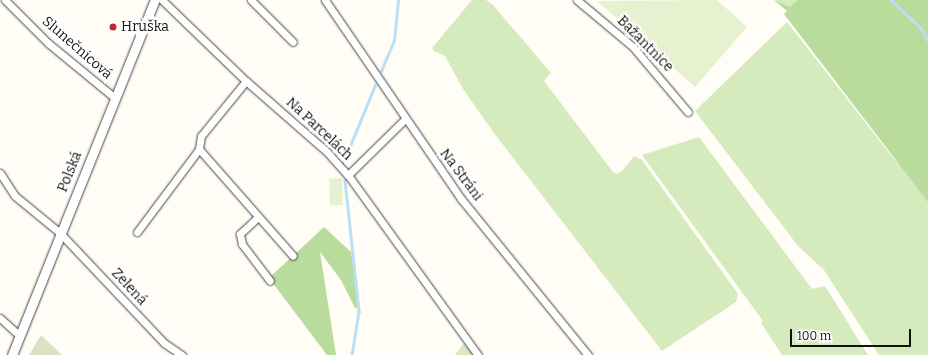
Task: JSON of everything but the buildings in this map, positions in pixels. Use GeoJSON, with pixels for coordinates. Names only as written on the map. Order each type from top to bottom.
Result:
{"type":"FeatureCollection","features":[{"type":"Feature","properties":{"kind":"street","name":"Slunečnicová"},"geometry":{"type":"LineString","coordinates":[[5,0],[48,42],[115,98]]}},
{"type":"Feature","properties":{"kind":"street","name":"Polská"},"geometry":{"type":"LineString","coordinates":[[12,355],[155,0]]}},
{"type":"Feature","properties":{"kind":"street","name":"Na Parcelách"},"geometry":{"type":"LineString","coordinates":[[162,0],[246,81],[327,152],[348,175],[478,355]]}},
{"type":"Feature","properties":{"kind":"street"},"geometry":{"type":"LineString","coordinates":[[252,0],[293,42]]}},
{"type":"Feature","properties":{"kind":"street","name":"Na Stráni"},"geometry":{"type":"LineString","coordinates":[[325,0],[405,119],[462,200],[588,355]]}},
{"type":"Feature","properties":{"kind":"street","name":"Bažantnice"},"geometry":{"type":"LineString","coordinates":[[577,0],[633,47],[688,112]]}},
{"type":"Feature","properties":{"kind":"street"},"geometry":{"type":"LineString","coordinates":[[137,232],[200,149],[201,136],[246,81]]}},
{"type":"Feature","properties":{"kind":"street"},"geometry":{"type":"LineString","coordinates":[[348,175],[405,119]]}},
{"type":"Feature","properties":{"kind":"street"},"geometry":{"type":"LineString","coordinates":[[200,149],[293,256]]}},
{"type":"Feature","properties":{"kind":"street","name":"Zelená"},"geometry":{"type":"LineString","coordinates":[[0,173],[15,196],[60,233],[164,343],[182,355]]}},
{"type":"Feature","properties":{"kind":"street"},"geometry":{"type":"LineString","coordinates":[[258,216],[240,234],[242,244],[270,280]]}},
{"type":"Feature","properties":{"kind":"street"},"geometry":{"type":"LineString","coordinates":[[0,318],[20,336]]}},
{"type":"Feature","properties":{"kind":"green space"},"geometry":{"type":"Polygon","coordinates":[[[472,0],[486,0],[493,5],[551,73],[544,81],[613,172],[617,174],[622,171],[634,156],[642,160],[738,294],[736,302],[662,351],[494,133],[463,89],[445,56],[434,51],[432,48],[472,0]]]}},
{"type":"Feature","properties":{"kind":"green space"},"geometry":{"type":"Polygon","coordinates":[[[717,0],[747,27],[695,87],[597,1],[717,0]]]}},
{"type":"Feature","properties":{"kind":"green space"},"geometry":{"type":"Polygon","coordinates":[[[774,0],[790,7],[798,0],[928,0],[928,202],[784,14],[787,11],[774,0]]]}},
{"type":"Feature","properties":{"kind":"green space"},"geometry":{"type":"Polygon","coordinates":[[[775,0],[798,0],[791,8],[775,0]]]}},
{"type":"Feature","properties":{"kind":"green space"},"geometry":{"type":"Polygon","coordinates":[[[787,22],[890,154],[928,197],[928,355],[879,355],[824,270],[798,246],[695,111],[787,22]]]}},
{"type":"Feature","properties":{"kind":"green space"},"geometry":{"type":"Polygon","coordinates":[[[699,137],[812,289],[825,286],[868,355],[782,355],[761,323],[763,321],[642,155],[699,137]]]}},
{"type":"Feature","properties":{"kind":"green space"},"geometry":{"type":"Polygon","coordinates":[[[329,178],[342,178],[343,205],[330,205],[329,178]]]}},
{"type":"Feature","properties":{"kind":"green space"},"geometry":{"type":"Polygon","coordinates":[[[324,227],[351,252],[360,308],[355,308],[341,280],[320,252],[336,355],[327,355],[269,278],[324,227]]]}},
{"type":"Feature","properties":{"kind":"green space"},"geometry":{"type":"Polygon","coordinates":[[[41,335],[62,355],[29,355],[41,335]]]}},
{"type":"Feature","properties":{"kind":"green space"},"geometry":{"type":"Polygon","coordinates":[[[464,344],[474,355],[455,355],[464,344]]]}},
{"type":"Feature","properties":{"kind":"waterway"},"geometry":{"type":"LineString","coordinates":[[381,71],[394,41],[398,0]]}},
{"type":"Feature","properties":{"kind":"waterway"},"geometry":{"type":"LineString","coordinates":[[891,0],[921,28],[928,40]]}},
{"type":"Feature","properties":{"kind":"waterway"},"geometry":{"type":"LineString","coordinates":[[343,163],[375,85]]}},
{"type":"Feature","properties":{"kind":"waterway"},"geometry":{"type":"LineString","coordinates":[[345,180],[359,312],[352,355]]}},
{"type":"Feature","properties":{"kind":"place","name":"Hruška"},"geometry":{"type":"Point","coordinates":[113,27]}}]}
